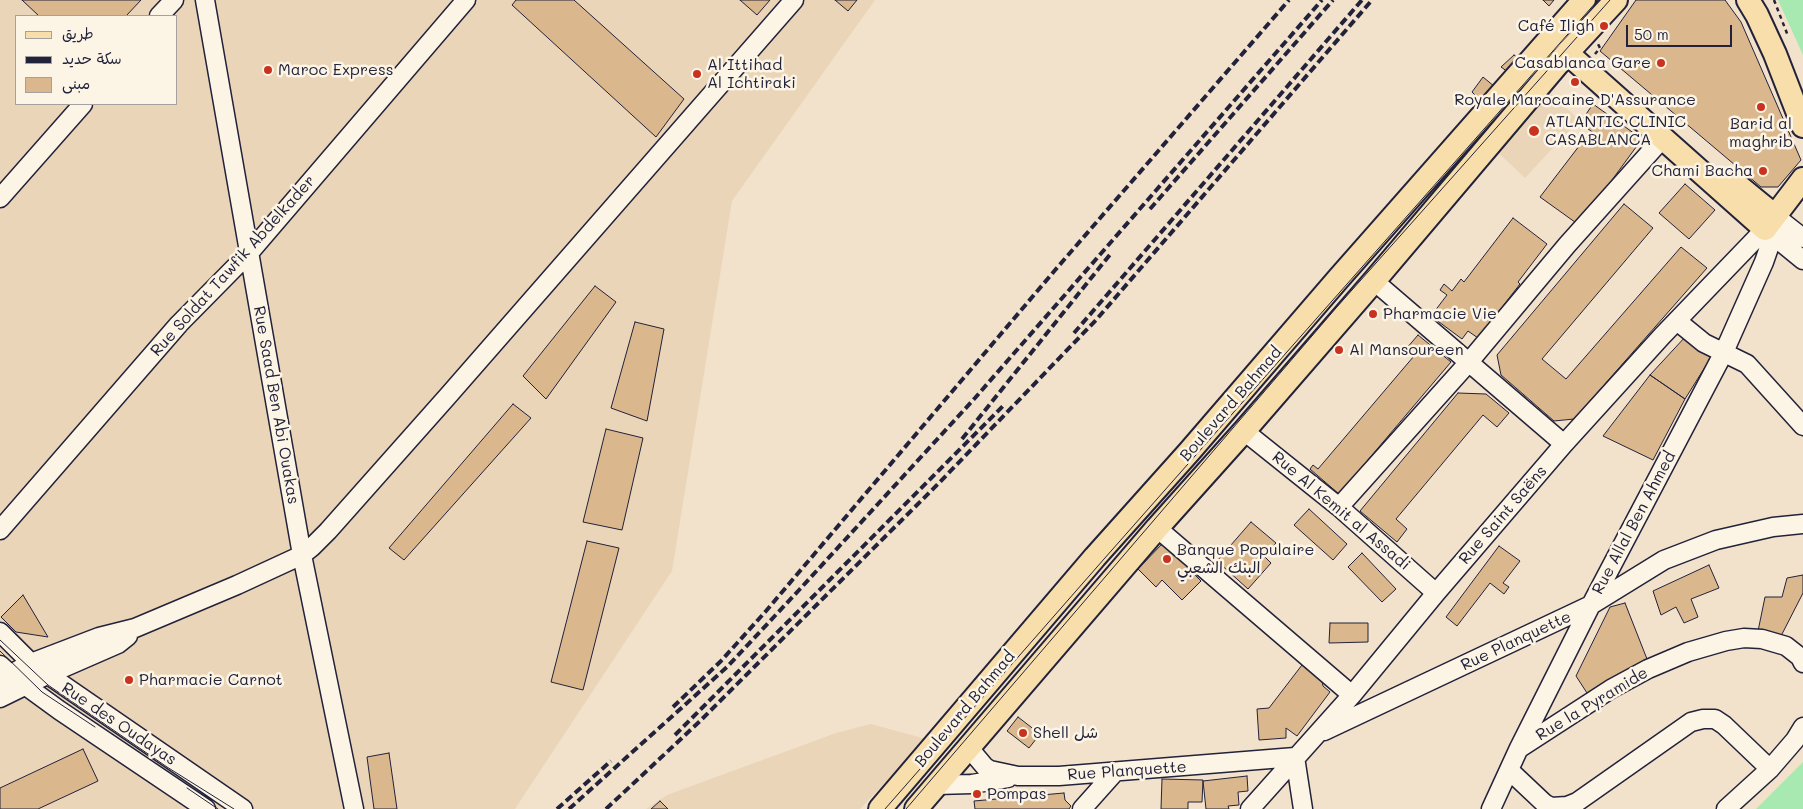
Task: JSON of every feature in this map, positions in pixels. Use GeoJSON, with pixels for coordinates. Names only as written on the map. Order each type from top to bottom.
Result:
{"type":"FeatureCollection","features":[{"type":"Feature","properties":{"kind":"main road","name":"Boulevard Bahmad"},"geometry":{"type":"LineString","coordinates":[[880,809],[1089,564],[1584,0]]}},
{"type":"Feature","properties":{"kind":"main road","name":"Boulevard Bahmad"},"geometry":{"type":"LineString","coordinates":[[916,809],[1157,528],[1374,281],[1571,48],[1616,0]]}},
{"type":"Feature","properties":{"kind":"main road"},"geometry":{"type":"LineString","coordinates":[[1748,0],[1797,101],[1803,126]]}},
{"type":"Feature","properties":{"kind":"main road"},"geometry":{"type":"LineString","coordinates":[[1571,48],[1662,139],[1771,227]]}},
{"type":"Feature","properties":{"kind":"main road"},"geometry":{"type":"LineString","coordinates":[[1571,48],[1712,165],[1771,227]]}},
{"type":"Feature","properties":{"kind":"main road"},"geometry":{"type":"LineString","coordinates":[[1771,227],[1803,179]]}},
{"type":"Feature","properties":{"kind":"street"},"geometry":{"type":"LineString","coordinates":[[160,15],[174,0]]}},
{"type":"Feature","properties":{"kind":"street","name":"Rue Saad Ben Abi Ouakas"},"geometry":{"type":"LineString","coordinates":[[205,0],[302,555],[354,809]]}},
{"type":"Feature","properties":{"kind":"street","name":"Rue Soldat Tawfik Abdelkader"},"geometry":{"type":"LineString","coordinates":[[0,530],[179,324],[250,252],[466,0]]}},
{"type":"Feature","properties":{"kind":"street"},"geometry":{"type":"LineString","coordinates":[[4,673],[99,637],[135,628],[302,555],[328,531],[447,397],[794,0]]}},
{"type":"Feature","properties":{"kind":"street"},"geometry":{"type":"LineString","coordinates":[[0,198],[82,105]]}},
{"type":"Feature","properties":{"kind":"street"},"geometry":{"type":"LineString","coordinates":[[1339,506],[1469,362],[1567,245],[1662,139]]}},
{"type":"Feature","properties":{"kind":"street"},"geometry":{"type":"LineString","coordinates":[[1771,227],[1803,238]]}},
{"type":"Feature","properties":{"kind":"street"},"geometry":{"type":"LineString","coordinates":[[1771,227],[1803,260]]}},
{"type":"Feature","properties":{"kind":"street","name":"Rue Saint Saëns"},"geometry":{"type":"LineString","coordinates":[[1250,809],[1352,695],[1436,593],[1564,444],[1677,321],[1771,227]]}},
{"type":"Feature","properties":{"kind":"street","name":"Rue Allal Ben Ahmed"},"geometry":{"type":"LineString","coordinates":[[1491,809],[1519,748],[1724,352],[1764,262],[1771,227]]}},
{"type":"Feature","properties":{"kind":"street"},"geometry":{"type":"LineString","coordinates":[[1374,281],[1564,444]]}},
{"type":"Feature","properties":{"kind":"street"},"geometry":{"type":"LineString","coordinates":[[1677,321],[1704,342],[1747,364],[1803,426]]}},
{"type":"Feature","properties":{"kind":"street","name":"Rue Al Kemit al Assadi"},"geometry":{"type":"LineString","coordinates":[[1244,431],[1339,506],[1436,593]]}},
{"type":"Feature","properties":{"kind":"street","name":"Rue Planquette"},"geometry":{"type":"LineString","coordinates":[[1314,736],[1592,605],[1664,560],[1716,540],[1774,527],[1803,524]]}},
{"type":"Feature","properties":{"kind":"street"},"geometry":{"type":"LineString","coordinates":[[1157,528],[1352,695]]}},
{"type":"Feature","properties":{"kind":"street"},"geometry":{"type":"LineString","coordinates":[[0,698],[47,674],[118,644],[130,635],[135,628]]}},
{"type":"Feature","properties":{"kind":"street","name":"Rue des Oudayas"},"geometry":{"type":"LineString","coordinates":[[0,632],[31,663],[243,809]]}},
{"type":"Feature","properties":{"kind":"street","name":"Rue la Pyramide"},"geometry":{"type":"LineString","coordinates":[[1519,748],[1611,689],[1648,669],[1688,652],[1735,639],[1762,639],[1786,646],[1800,657],[1803,663]]}},
{"type":"Feature","properties":{"kind":"street","name":"Rue des Oudayas"},"geometry":{"type":"LineString","coordinates":[[4,673],[26,686],[206,809]]}},
{"type":"Feature","properties":{"kind":"street"},"geometry":{"type":"LineString","coordinates":[[1509,770],[1544,803],[1551,807],[1567,806],[1577,802],[1691,722],[1703,719],[1715,719],[1724,725],[1770,769]]}},
{"type":"Feature","properties":{"kind":"street"},"geometry":{"type":"LineString","coordinates":[[1726,809],[1770,769],[1795,740],[1803,727]]}},
{"type":"Feature","properties":{"kind":"street","name":"Rue Planquette"},"geometry":{"type":"LineString","coordinates":[[969,748],[985,767],[995,772],[1018,776],[1059,776],[1295,757]]}},
{"type":"Feature","properties":{"kind":"street"},"geometry":{"type":"LineString","coordinates":[[1295,757],[1303,809]]}},
{"type":"Feature","properties":{"kind":"street"},"geometry":{"type":"LineString","coordinates":[[1082,809],[1115,772]]}},
{"type":"Feature","properties":{"kind":"street","name":"Rue Planquette"},"geometry":{"type":"LineString","coordinates":[[936,786],[972,784],[1018,776]]}},
{"type":"Feature","properties":{"kind":"shaded area"},"geometry":{"type":"Polygon","coordinates":[[[0,0],[875,0],[732,201],[672,571],[515,809],[0,809],[0,0]]]}},
{"type":"Feature","properties":{"kind":"shaded area","name":"ATLANTIC CLINIC CASABLANCA"},"geometry":{"type":"Polygon","coordinates":[[[1542,85],[1579,120],[1525,178],[1488,143],[1542,85]]]}},
{"type":"Feature","properties":{"kind":"shaded area"},"geometry":{"type":"Polygon","coordinates":[[[871,724],[926,739],[860,809],[646,809],[667,795],[836,733],[871,724]]]}},
{"type":"Feature","properties":{"kind":"green space"},"geometry":{"type":"Polygon","coordinates":[[[1778,0],[1803,0],[1803,55],[1778,0]]]}},
{"type":"Feature","properties":{"kind":"green space"},"geometry":{"type":"Polygon","coordinates":[[[1803,762],[1803,809],[1756,809],[1803,762]]]}},
{"type":"Feature","properties":{"kind":"building"},"geometry":{"type":"Polygon","coordinates":[[[22,0],[141,0],[127,15],[38,15],[22,0]]]}},
{"type":"Feature","properties":{"kind":"building"},"geometry":{"type":"Polygon","coordinates":[[[516,0],[574,0],[684,99],[656,137],[512,5],[516,0]]]}},
{"type":"Feature","properties":{"kind":"building"},"geometry":{"type":"Polygon","coordinates":[[[740,0],[770,0],[757,15],[740,0]]]}},
{"type":"Feature","properties":{"kind":"building"},"geometry":{"type":"Polygon","coordinates":[[[835,0],[857,0],[848,11],[835,0]]]}},
{"type":"Feature","properties":{"kind":"building"},"geometry":{"type":"Polygon","coordinates":[[[1543,0],[1554,0],[1549,6],[1543,0]]]}},
{"type":"Feature","properties":{"kind":"building"},"geometry":{"type":"Polygon","coordinates":[[[1636,0],[1725,0],[1741,22],[1801,160],[1778,187],[1761,187],[1600,51],[1636,0]]]}},
{"type":"Feature","properties":{"kind":"building"},"geometry":{"type":"Polygon","coordinates":[[[1514,55],[1523,62],[1487,107],[1472,92],[1483,77],[1495,87],[1508,72],[1501,67],[1514,55]]]}},
{"type":"Feature","properties":{"kind":"building"},"geometry":{"type":"Polygon","coordinates":[[[1593,104],[1642,139],[1579,225],[1540,197],[1586,137],[1598,146],[1602,139],[1580,123],[1593,104]]]}},
{"type":"Feature","properties":{"kind":"building"},"geometry":{"type":"Polygon","coordinates":[[[1685,184],[1715,210],[1689,239],[1659,213],[1685,184]]]}},
{"type":"Feature","properties":{"kind":"building"},"geometry":{"type":"Polygon","coordinates":[[[1624,204],[1653,228],[1542,359],[1566,379],[1681,247],[1707,268],[1574,419],[1554,421],[1501,375],[1497,355],[1624,204]]]}},
{"type":"Feature","properties":{"kind":"building"},"geometry":{"type":"Polygon","coordinates":[[[1513,218],[1547,244],[1518,282],[1520,284],[1478,338],[1468,331],[1462,339],[1431,316],[1447,295],[1440,290],[1444,284],[1452,291],[1461,279],[1464,282],[1513,218]]]}},
{"type":"Feature","properties":{"kind":"building"},"geometry":{"type":"Polygon","coordinates":[[[595,286],[616,302],[546,399],[523,376],[595,286]]]}},
{"type":"Feature","properties":{"kind":"building"},"geometry":{"type":"Polygon","coordinates":[[[635,322],[664,329],[647,421],[611,408],[635,322]]]}},
{"type":"Feature","properties":{"kind":"building"},"geometry":{"type":"Polygon","coordinates":[[[1418,335],[1451,362],[1339,494],[1310,469],[1313,465],[1318,469],[1414,356],[1406,349],[1418,335]]]}},
{"type":"Feature","properties":{"kind":"building"},"geometry":{"type":"Polygon","coordinates":[[[1686,336],[1712,356],[1685,399],[1650,375],[1686,336]]]}},
{"type":"Feature","properties":{"kind":"building"},"geometry":{"type":"Polygon","coordinates":[[[1650,375],[1685,399],[1653,460],[1603,436],[1650,375]]]}},
{"type":"Feature","properties":{"kind":"building"},"geometry":{"type":"Polygon","coordinates":[[[1458,393],[1486,394],[1509,413],[1497,427],[1483,415],[1396,519],[1407,529],[1397,542],[1360,511],[1458,393]]]}},
{"type":"Feature","properties":{"kind":"building"},"geometry":{"type":"Polygon","coordinates":[[[513,404],[531,418],[404,560],[389,548],[513,404]]]}},
{"type":"Feature","properties":{"kind":"building"},"geometry":{"type":"Polygon","coordinates":[[[606,429],[643,438],[622,530],[583,522],[606,429]]]}},
{"type":"Feature","properties":{"kind":"building"},"geometry":{"type":"Polygon","coordinates":[[[1309,509],[1347,544],[1333,560],[1294,525],[1309,509]]]}},
{"type":"Feature","properties":{"kind":"building"},"geometry":{"type":"Polygon","coordinates":[[[1251,522],[1276,543],[1264,556],[1271,563],[1248,589],[1217,561],[1251,522]]]}},
{"type":"Feature","properties":{"kind":"building"},"geometry":{"type":"Polygon","coordinates":[[[587,541],[619,548],[583,690],[551,682],[587,541]]]}},
{"type":"Feature","properties":{"kind":"building"},"geometry":{"type":"Polygon","coordinates":[[[1163,543],[1201,581],[1182,600],[1162,580],[1156,587],[1138,569],[1163,543]]]}},
{"type":"Feature","properties":{"kind":"building"},"geometry":{"type":"Polygon","coordinates":[[[1499,546],[1520,561],[1503,583],[1509,587],[1504,594],[1490,583],[1457,626],[1446,617],[1499,546]]]}},
{"type":"Feature","properties":{"kind":"building"},"geometry":{"type":"Polygon","coordinates":[[[1362,553],[1396,589],[1382,602],[1348,567],[1362,553]]]}},
{"type":"Feature","properties":{"kind":"building"},"geometry":{"type":"Polygon","coordinates":[[[1709,565],[1719,588],[1691,599],[1698,617],[1684,623],[1676,607],[1661,615],[1653,591],[1709,565]]]}},
{"type":"Feature","properties":{"kind":"building"},"geometry":{"type":"Polygon","coordinates":[[[1803,575],[1803,593],[1780,638],[1757,636],[1765,597],[1782,597],[1787,578],[1803,575]]]}},
{"type":"Feature","properties":{"kind":"building"},"geometry":{"type":"Polygon","coordinates":[[[23,595],[48,637],[16,632],[1,617],[23,595]]]}},
{"type":"Feature","properties":{"kind":"building"},"geometry":{"type":"Polygon","coordinates":[[[1625,603],[1647,659],[1587,693],[1576,676],[1610,607],[1625,603]]]}},
{"type":"Feature","properties":{"kind":"building"},"geometry":{"type":"Polygon","coordinates":[[[1330,623],[1368,623],[1368,642],[1329,643],[1330,623]]]}},
{"type":"Feature","properties":{"kind":"building"},"geometry":{"type":"Polygon","coordinates":[[[1302,665],[1322,681],[1323,686],[1330,692],[1297,736],[1286,728],[1286,738],[1259,740],[1257,709],[1269,708],[1302,665]]]}},
{"type":"Feature","properties":{"kind":"building","name":"Shell شل"},"geometry":{"type":"Polygon","coordinates":[[[1018,717],[1040,734],[1029,748],[1007,731],[1018,717]]]}},
{"type":"Feature","properties":{"kind":"building"},"geometry":{"type":"Polygon","coordinates":[[[83,749],[98,781],[38,809],[0,809],[0,788],[83,749]]]}},
{"type":"Feature","properties":{"kind":"building"},"geometry":{"type":"Polygon","coordinates":[[[389,753],[397,809],[374,809],[367,757],[389,753]]]}},
{"type":"Feature","properties":{"kind":"building"},"geometry":{"type":"Polygon","coordinates":[[[1247,776],[1248,791],[1238,792],[1239,805],[1228,806],[1229,809],[1206,809],[1203,781],[1247,776]]]}},
{"type":"Feature","properties":{"kind":"building"},"geometry":{"type":"Polygon","coordinates":[[[1162,779],[1203,780],[1202,802],[1188,802],[1188,809],[1161,809],[1162,779]]]}},
{"type":"Feature","properties":{"kind":"building"},"geometry":{"type":"Polygon","coordinates":[[[1064,793],[1065,800],[1071,806],[1069,809],[975,809],[974,801],[1064,793]]]}},
{"type":"Feature","properties":{"kind":"building"},"geometry":{"type":"Polygon","coordinates":[[[660,801],[668,809],[651,809],[660,801]]]}},
{"type":"Feature","properties":{"kind":"tram line"},"geometry":{"type":"LineString","coordinates":[[885,809],[1598,0]]}},
{"type":"Feature","properties":{"kind":"tram line"},"geometry":{"type":"LineString","coordinates":[[906,809],[1336,308],[1610,0]]}},
{"type":"Feature","properties":{"kind":"tram line"},"geometry":{"type":"LineString","coordinates":[[0,640],[48,685],[167,767],[234,809]]}},
{"type":"Feature","properties":{"kind":"tram line"},"geometry":{"type":"LineString","coordinates":[[0,651],[42,692],[95,727]]}},
{"type":"Feature","properties":{"kind":"tram line"},"geometry":{"type":"LineString","coordinates":[[187,788],[218,809]]}},
{"type":"Feature","properties":{"kind":"railway"},"geometry":{"type":"LineString","coordinates":[[673,707],[721,661],[766,611],[1056,269],[1289,0]]}},
{"type":"Feature","properties":{"kind":"railway"},"geometry":{"type":"LineString","coordinates":[[569,809],[727,667],[800,589],[975,398],[1322,0]]}},
{"type":"Feature","properties":{"kind":"railway"},"geometry":{"type":"LineString","coordinates":[[1150,209],[1333,0]]}},
{"type":"Feature","properties":{"kind":"railway"},"geometry":{"type":"LineString","coordinates":[[1074,333],[1362,0]]}},
{"type":"Feature","properties":{"kind":"railway"},"geometry":{"type":"LineString","coordinates":[[606,809],[699,722],[938,484],[1096,320],[1372,0]]}},
{"type":"Feature","properties":{"kind":"railway"},"geometry":{"type":"LineString","coordinates":[[962,439],[1112,252]]}},
{"type":"Feature","properties":{"kind":"railway"},"geometry":{"type":"LineString","coordinates":[[675,735],[1003,406]]}},
{"type":"Feature","properties":{"kind":"railway"},"geometry":{"type":"LineString","coordinates":[[557,809],[611,761]]}},
{"type":"Feature","properties":{"kind":"place","name":"Café Iligh"},"geometry":{"type":"Point","coordinates":[1604,26]}},
{"type":"Feature","properties":{"kind":"place","name":"Casablanca Gare"},"geometry":{"type":"Point","coordinates":[1661,63]}},
{"type":"Feature","properties":{"kind":"place","name":"Maroc Express"},"geometry":{"type":"Point","coordinates":[268,70]}},
{"type":"Feature","properties":{"kind":"place","name":"Al Ittihad Al Ichtiraki"},"geometry":{"type":"Point","coordinates":[697,74]}},
{"type":"Feature","properties":{"kind":"place","name":"Royale Marocaine D'Assurance"},"geometry":{"type":"Point","coordinates":[1575,82]}},
{"type":"Feature","properties":{"kind":"place","name":"Barid al maghrib"},"geometry":{"type":"Point","coordinates":[1761,107]}},
{"type":"Feature","properties":{"kind":"place","name":"ATLANTIC CLINIC CASABLANCA"},"geometry":{"type":"Point","coordinates":[1534,131]}},
{"type":"Feature","properties":{"kind":"place","name":"Chami Bacha"},"geometry":{"type":"Point","coordinates":[1763,171]}},
{"type":"Feature","properties":{"kind":"place","name":"Pharmacie Vie"},"geometry":{"type":"Point","coordinates":[1373,314]}},
{"type":"Feature","properties":{"kind":"place","name":"Al Mansoureen"},"geometry":{"type":"Point","coordinates":[1339,350]}},
{"type":"Feature","properties":{"kind":"place","name":"Banque Populaire البنك الشعبي"},"geometry":{"type":"Point","coordinates":[1167,559]}},
{"type":"Feature","properties":{"kind":"place","name":"Pharmacie Carnot"},"geometry":{"type":"Point","coordinates":[129,680]}},
{"type":"Feature","properties":{"kind":"place","name":"Shell شل"},"geometry":{"type":"Point","coordinates":[1023,733]}},
{"type":"Feature","properties":{"kind":"place","name":"Pompas"},"geometry":{"type":"Point","coordinates":[977,794]}}]}
